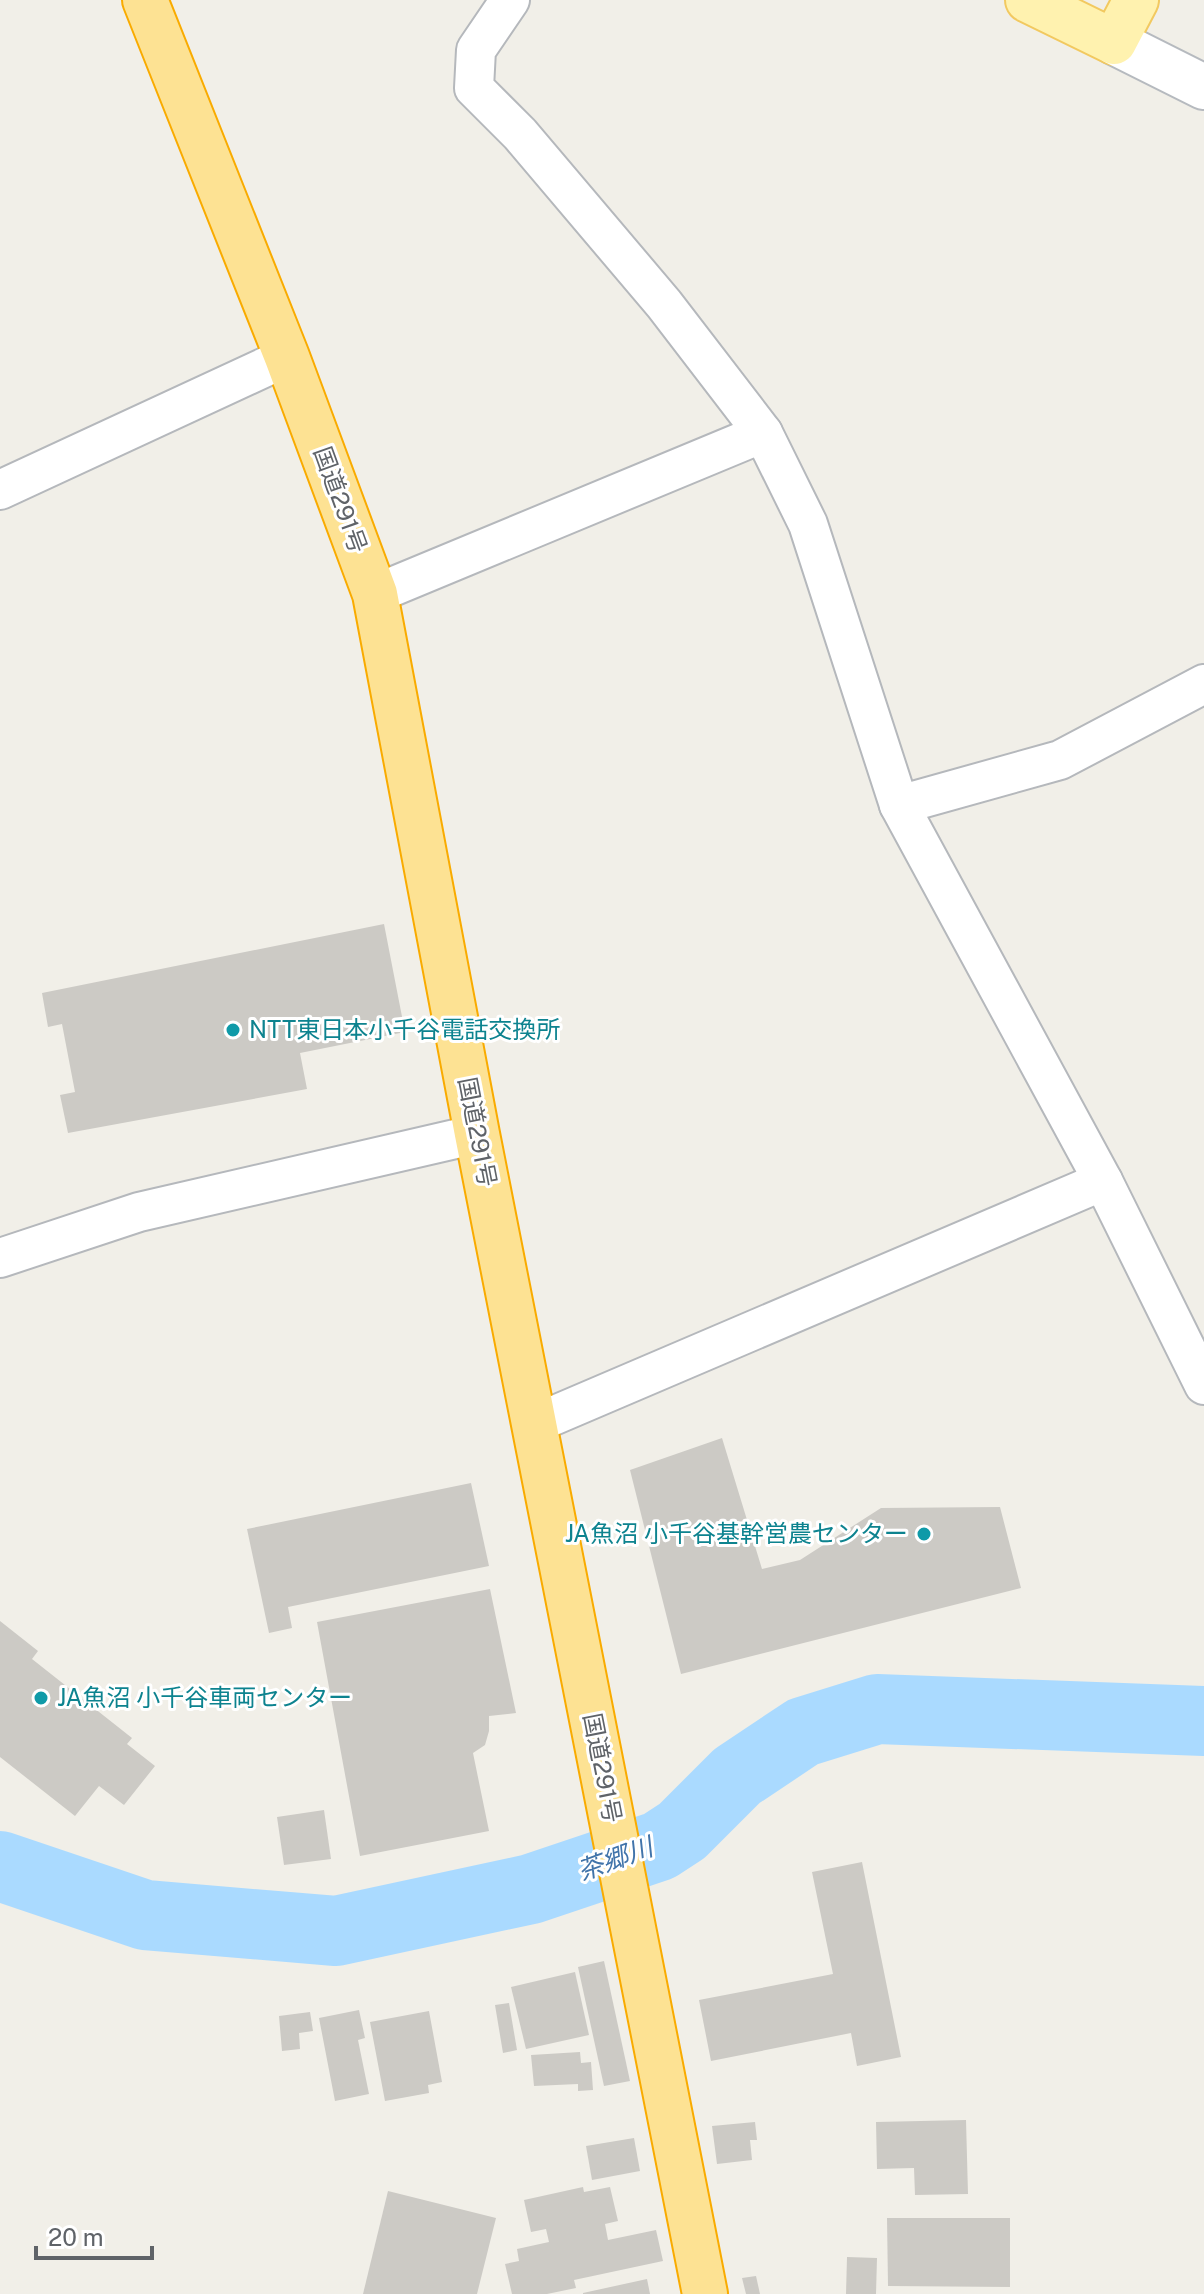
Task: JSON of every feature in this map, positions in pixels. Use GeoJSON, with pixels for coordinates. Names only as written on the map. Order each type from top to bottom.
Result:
{"type":"FeatureCollection","features":[{"type":"Feature","properties":{"kind":"highway","name":"国道291号"},"geometry":{"type":"LineString","coordinates":[[145,0],[287,357],[375,594],[477,1134],[705,2294]]}},
{"type":"Feature","properties":{"kind":"main road"},"geometry":{"type":"LineString","coordinates":[[1028,0],[1114,42],[1136,0]]}},
{"type":"Feature","properties":{"kind":"street"},"geometry":{"type":"LineString","coordinates":[[510,0],[476,50],[474,88],[520,134],[654,292],[763,433],[808,524],[899,805],[1103,1181],[1204,1385]]}},
{"type":"Feature","properties":{"kind":"street"},"geometry":{"type":"LineString","coordinates":[[1114,42],[1204,87]]}},
{"type":"Feature","properties":{"kind":"street"},"geometry":{"type":"LineString","coordinates":[[0,490],[287,357]]}},
{"type":"Feature","properties":{"kind":"street"},"geometry":{"type":"LineString","coordinates":[[375,594],[763,433]]}},
{"type":"Feature","properties":{"kind":"street"},"geometry":{"type":"LineString","coordinates":[[899,805],[1060,760],[1204,684]]}},
{"type":"Feature","properties":{"kind":"street"},"geometry":{"type":"LineString","coordinates":[[0,1258],[139,1212],[477,1134]]}},
{"type":"Feature","properties":{"kind":"street"},"geometry":{"type":"LineString","coordinates":[[534,1424],[1103,1181]]}},
{"type":"Feature","properties":{"kind":"building","name":"NTT東日本小千谷電話交換所"},"geometry":{"type":"Polygon","coordinates":[[[384,924],[405,1032],[300,1053],[307,1089],[68,1133],[60,1095],[75,1092],[62,1024],[48,1027],[42,993],[384,924]]]}},
{"type":"Feature","properties":{"kind":"building","name":"JA魚沼 小千谷基幹営農センター"},"geometry":{"type":"Polygon","coordinates":[[[722,1438],[762,1569],[800,1560],[881,1508],[1000,1507],[1021,1588],[681,1674],[630,1470],[722,1438]]]}},
{"type":"Feature","properties":{"kind":"building"},"geometry":{"type":"Polygon","coordinates":[[[471,1483],[489,1566],[288,1607],[292,1628],[269,1633],[247,1529],[471,1483]]]}},
{"type":"Feature","properties":{"kind":"building"},"geometry":{"type":"Polygon","coordinates":[[[490,1589],[516,1713],[489,1716],[485,1745],[473,1753],[489,1831],[360,1856],[317,1622],[490,1589]]]}},
{"type":"Feature","properties":{"kind":"building","name":"JA魚沼 小千谷車両センター"},"geometry":{"type":"Polygon","coordinates":[[[0,1621],[38,1651],[32,1659],[132,1738],[127,1744],[155,1766],[124,1805],[99,1786],[75,1816],[0,1757],[0,1621]]]}},
{"type":"Feature","properties":{"kind":"building"},"geometry":{"type":"Polygon","coordinates":[[[324,1810],[331,1859],[284,1865],[277,1817],[324,1810]]]}},
{"type":"Feature","properties":{"kind":"building"},"geometry":{"type":"Polygon","coordinates":[[[862,1862],[901,2057],[857,2066],[851,2033],[711,2061],[699,2000],[833,1974],[812,1872],[862,1862]]]}},
{"type":"Feature","properties":{"kind":"building"},"geometry":{"type":"Polygon","coordinates":[[[604,1961],[630,2081],[604,2086],[578,1967],[604,1961]]]}},
{"type":"Feature","properties":{"kind":"building"},"geometry":{"type":"Polygon","coordinates":[[[575,1972],[589,2035],[526,2049],[511,1987],[575,1972]]]}},
{"type":"Feature","properties":{"kind":"building"},"geometry":{"type":"Polygon","coordinates":[[[509,2003],[517,2050],[503,2053],[495,2005],[509,2003]]]}},
{"type":"Feature","properties":{"kind":"building"},"geometry":{"type":"Polygon","coordinates":[[[359,2010],[365,2038],[358,2040],[369,2094],[335,2101],[319,2018],[359,2010]]]}},
{"type":"Feature","properties":{"kind":"building"},"geometry":{"type":"Polygon","coordinates":[[[429,2011],[442,2082],[428,2085],[429,2093],[385,2101],[370,2022],[429,2011]]]}},
{"type":"Feature","properties":{"kind":"building"},"geometry":{"type":"Polygon","coordinates":[[[310,2012],[313,2031],[299,2033],[300,2049],[282,2051],[279,2016],[310,2012]]]}},
{"type":"Feature","properties":{"kind":"building"},"geometry":{"type":"Polygon","coordinates":[[[580,2052],[581,2063],[591,2062],[593,2090],[578,2091],[578,2084],[534,2086],[531,2055],[580,2052]]]}},
{"type":"Feature","properties":{"kind":"building"},"geometry":{"type":"Polygon","coordinates":[[[966,2120],[968,2194],[915,2195],[914,2168],[877,2169],[876,2122],[966,2120]]]}},
{"type":"Feature","properties":{"kind":"building"},"geometry":{"type":"Polygon","coordinates":[[[755,2122],[757,2140],[750,2140],[752,2160],[717,2164],[712,2126],[755,2122]]]}},
{"type":"Feature","properties":{"kind":"building"},"geometry":{"type":"Polygon","coordinates":[[[634,2138],[640,2171],[592,2180],[586,2146],[634,2138]]]}},
{"type":"Feature","properties":{"kind":"building"},"geometry":{"type":"Polygon","coordinates":[[[583,2187],[584,2192],[610,2187],[618,2221],[605,2224],[608,2240],[656,2230],[663,2261],[574,2280],[576,2288],[547,2294],[512,2294],[505,2264],[519,2261],[517,2249],[549,2242],[546,2229],[531,2232],[524,2200],[583,2187]]]}},
{"type":"Feature","properties":{"kind":"building"},"geometry":{"type":"Polygon","coordinates":[[[388,2191],[496,2218],[477,2294],[363,2294],[388,2191]]]}},
{"type":"Feature","properties":{"kind":"building"},"geometry":{"type":"Polygon","coordinates":[[[887,2218],[1010,2218],[1010,2287],[888,2286],[887,2218]]]}},
{"type":"Feature","properties":{"kind":"building"},"geometry":{"type":"Polygon","coordinates":[[[847,2257],[877,2258],[876,2294],[846,2294],[847,2257]]]}},
{"type":"Feature","properties":{"kind":"building"},"geometry":{"type":"Polygon","coordinates":[[[756,2276],[760,2294],[746,2294],[742,2278],[756,2276]]]}},
{"type":"Feature","properties":{"kind":"building"},"geometry":{"type":"Polygon","coordinates":[[[647,2279],[650,2294],[583,2294],[583,2293],[647,2279]]]}},
{"type":"Feature","properties":{"kind":"waterway","name":"茶郷川"},"geometry":{"type":"LineString","coordinates":[[0,1866],[145,1915],[336,1931],[531,1889],[659,1846],[682,1831],[737,1776],[803,1732],[877,1709],[1204,1721]]}},
{"type":"Feature","properties":{"kind":"place","name":"NTT東日本小千谷電話交換所"},"geometry":{"type":"Point","coordinates":[233,1030]}},
{"type":"Feature","properties":{"kind":"place","name":"JA魚沼 小千谷基幹営農センター"},"geometry":{"type":"Point","coordinates":[924,1534]}},
{"type":"Feature","properties":{"kind":"place","name":"JA魚沼 小千谷車両センター"},"geometry":{"type":"Point","coordinates":[41,1698]}}]}
